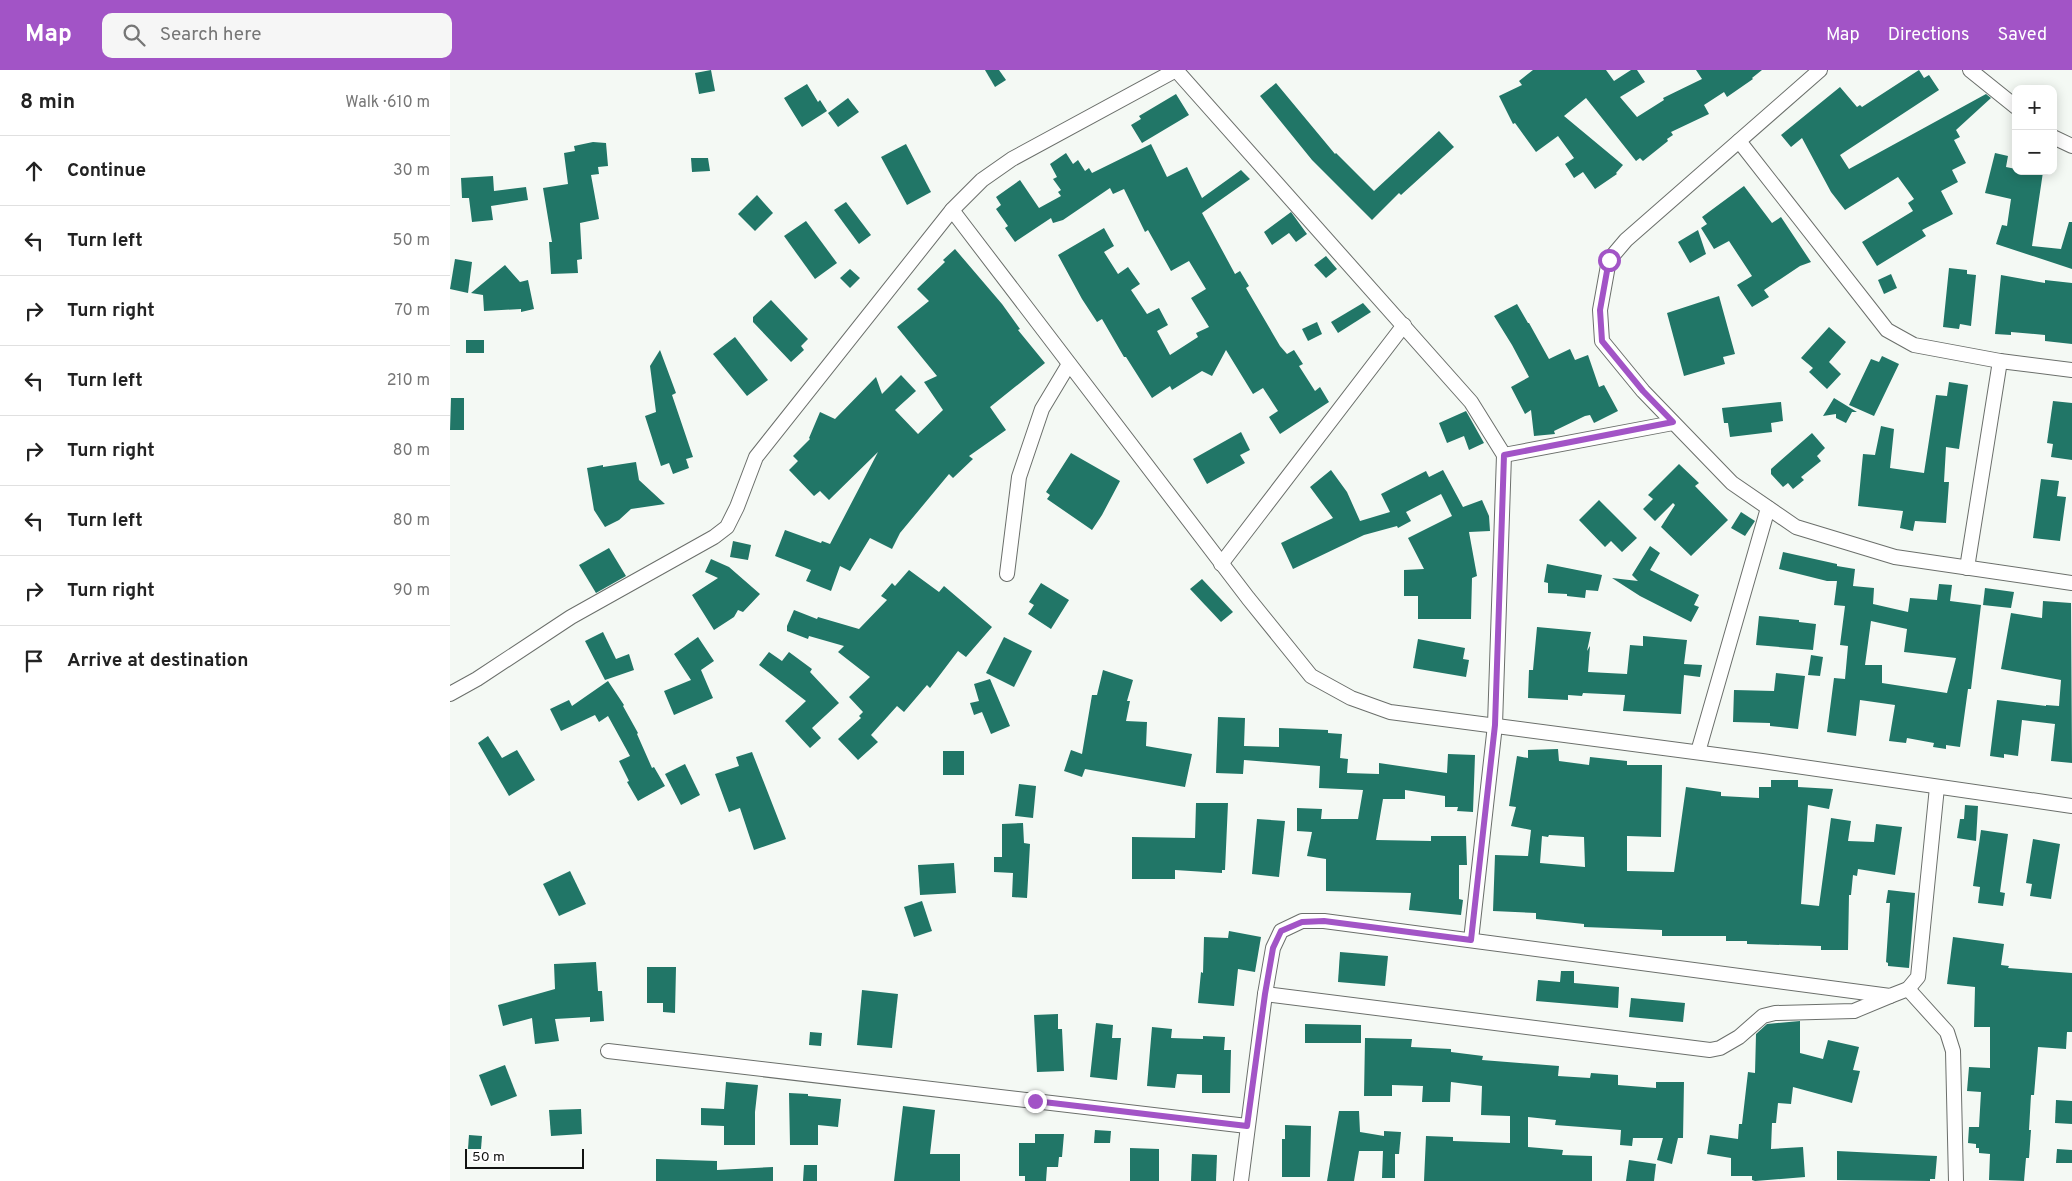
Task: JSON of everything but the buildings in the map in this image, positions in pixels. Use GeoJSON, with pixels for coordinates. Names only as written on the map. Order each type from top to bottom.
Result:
{"type":"FeatureCollection","features":[{"type":"Feature","properties":{"kind":"street"},"geometry":{"type":"LineString","coordinates":[[450,694],[477,679],[571,618],[714,537],[727,527],[737,507],[756,457],[952,210],[982,180],[1012,159],[1176,70],[1471,402],[1504,455],[1495,725],[1471,940]]}},
{"type":"Feature","properties":{"kind":"street"},"geometry":{"type":"LineString","coordinates":[[1820,70],[1626,240],[1609,260],[1600,310],[1602,341],[1643,391],[1732,483],[1796,527],[1895,557],[2072,583]]}},
{"type":"Feature","properties":{"kind":"street"},"geometry":{"type":"LineString","coordinates":[[1970,70],[2012,104]]}},
{"type":"Feature","properties":{"kind":"street"},"geometry":{"type":"LineString","coordinates":[[2057,139],[2072,146]]}},
{"type":"Feature","properties":{"kind":"street"},"geometry":{"type":"LineString","coordinates":[[1739,140],[1887,330],[1914,345],[2000,361],[2072,370]]}},
{"type":"Feature","properties":{"kind":"street"},"geometry":{"type":"LineString","coordinates":[[952,210],[1221,564],[1311,676],[1351,698],[1390,712],[1698,752],[2072,806]]}},
{"type":"Feature","properties":{"kind":"street"},"geometry":{"type":"LineString","coordinates":[[1221,564],[1404,325]]}},
{"type":"Feature","properties":{"kind":"street"},"geometry":{"type":"LineString","coordinates":[[1967,568],[2000,361]]}},
{"type":"Feature","properties":{"kind":"street"},"geometry":{"type":"LineString","coordinates":[[1007,574],[1019,477],[1042,409],[1068,364]]}},
{"type":"Feature","properties":{"kind":"street"},"geometry":{"type":"LineString","coordinates":[[1504,455],[1673,422]]}},
{"type":"Feature","properties":{"kind":"street"},"geometry":{"type":"LineString","coordinates":[[1698,752],[1768,508]]}},
{"type":"Feature","properties":{"kind":"street"},"geometry":{"type":"LineString","coordinates":[[1265,994],[1710,1050],[1720,1048],[1739,1036],[1763,1016],[1775,1013],[1854,1011],[1908,989],[1918,976],[1936,787]]}},
{"type":"Feature","properties":{"kind":"street"},"geometry":{"type":"LineString","coordinates":[[1241,1181],[1265,994],[1273,948],[1281,931],[1302,922],[1324,921],[1890,996]]}},
{"type":"Feature","properties":{"kind":"street"},"geometry":{"type":"LineString","coordinates":[[1908,989],[1947,1032],[1953,1051],[1956,1181]]}},
{"type":"Feature","properties":{"kind":"street"},"geometry":{"type":"LineString","coordinates":[[608,1051],[1247,1126]]}},
{"type":"Feature","properties":{"kind":"route"},"geometry":{"type":"LineString","coordinates":[[1035,1101],[1247,1126],[1273,948],[1281,931],[1302,922],[1324,921],[1471,940],[1495,725],[1504,455],[1673,422],[1643,391],[1602,341],[1600,310],[1609,260]]}}]}
